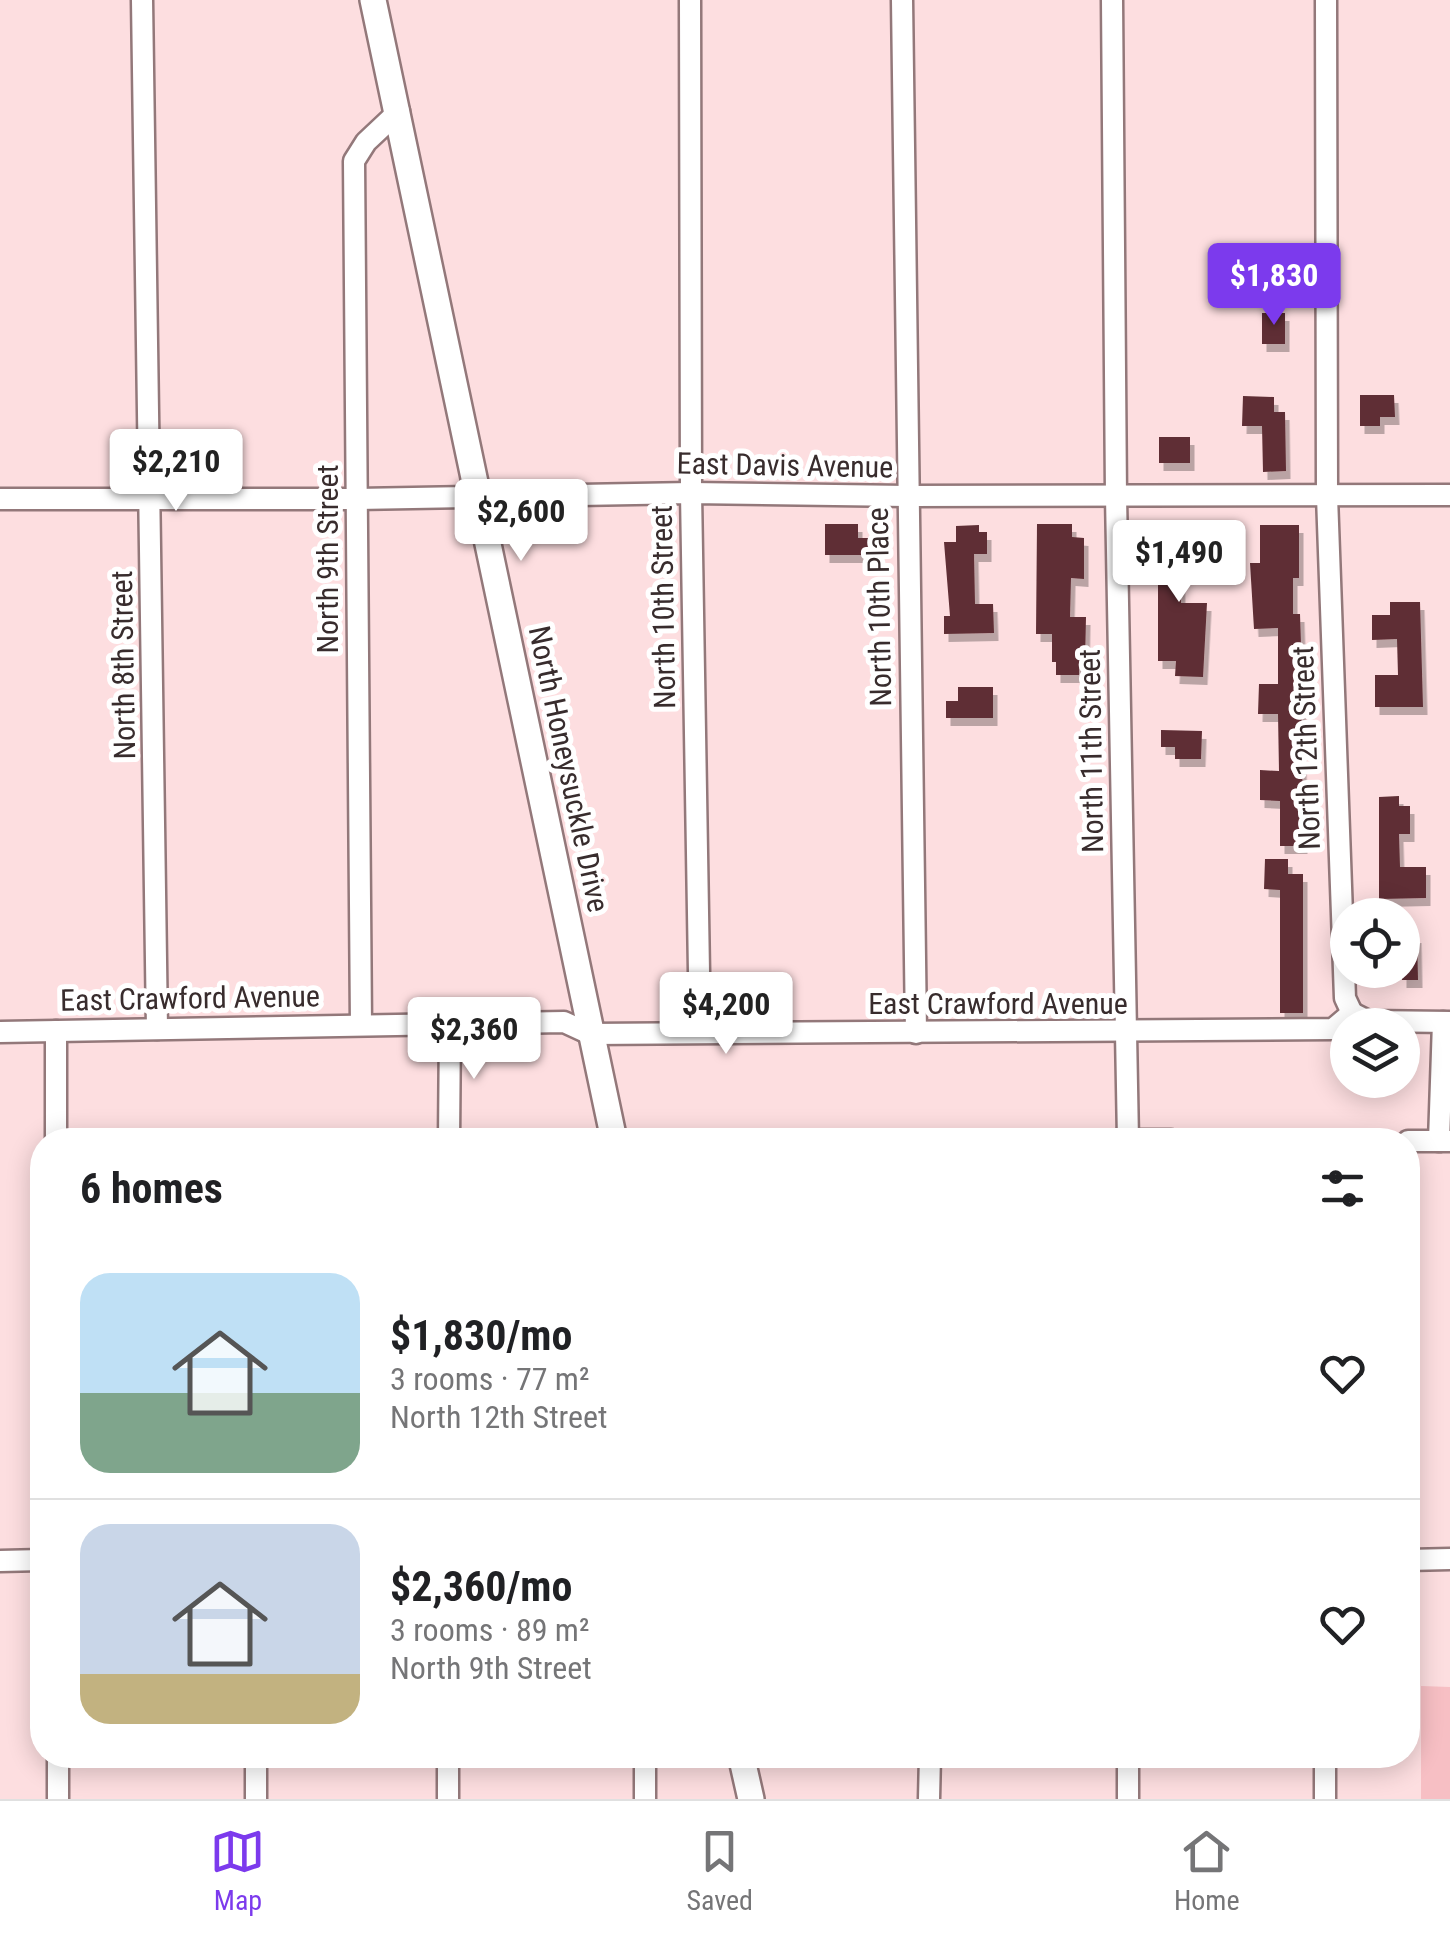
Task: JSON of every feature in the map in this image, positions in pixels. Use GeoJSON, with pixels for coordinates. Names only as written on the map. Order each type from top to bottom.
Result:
{"type":"FeatureCollection","features":[{"type":"Feature","properties":{"kind":"street","name":"North 8th Street"},"geometry":{"type":"LineString","coordinates":[[142,0],[157,1029]]}},
{"type":"Feature","properties":{"kind":"street","name":"North Honeysuckle Drive"},"geometry":{"type":"LineString","coordinates":[[374,0],[611,1128]]}},
{"type":"Feature","properties":{"kind":"street","name":"North 10th Street"},"geometry":{"type":"LineString","coordinates":[[690,0],[691,493],[700,1032]]}},
{"type":"Feature","properties":{"kind":"street","name":"North 10th Place"},"geometry":{"type":"LineString","coordinates":[[902,0],[916,1033]]}},
{"type":"Feature","properties":{"kind":"street","name":"North 11th Street"},"geometry":{"type":"LineString","coordinates":[[1112,0],[1128,1128]]}},
{"type":"Feature","properties":{"kind":"street","name":"North 12th Street"},"geometry":{"type":"LineString","coordinates":[[1326,0],[1326,496],[1345,998],[1350,1008]]}},
{"type":"Feature","properties":{"kind":"street","name":"North 9th Street"},"geometry":{"type":"LineString","coordinates":[[362,1026],[354,161],[366,142],[399,111]]}},
{"type":"Feature","properties":{"kind":"street","name":"East Davis Avenue"},"geometry":{"type":"LineString","coordinates":[[0,499],[357,499],[691,493],[1450,495]]}},
{"type":"Feature","properties":{"kind":"street","name":"East Crawford Avenue"},"geometry":{"type":"LineString","coordinates":[[0,1032],[564,1022],[590,1034],[1330,1029]]}},
{"type":"Feature","properties":{"kind":"street"},"geometry":{"type":"LineString","coordinates":[[1420,1022],[1446,1022],[1445,1141]]}},
{"type":"Feature","properties":{"kind":"street"},"geometry":{"type":"LineString","coordinates":[[449,1128],[450,1024]]}},
{"type":"Feature","properties":{"kind":"street"},"geometry":{"type":"LineString","coordinates":[[56,1030],[56,1128]]}},
{"type":"Feature","properties":{"kind":"street"},"geometry":{"type":"LineString","coordinates":[[0,1561],[30,1560]]}},
{"type":"Feature","properties":{"kind":"street"},"geometry":{"type":"LineString","coordinates":[[1420,1560],[1450,1560]]}},
{"type":"Feature","properties":{"kind":"street"},"geometry":{"type":"LineString","coordinates":[[58,1768],[58,1799]]}},
{"type":"Feature","properties":{"kind":"street"},"geometry":{"type":"LineString","coordinates":[[256,1768],[256,1799]]}},
{"type":"Feature","properties":{"kind":"street"},"geometry":{"type":"LineString","coordinates":[[448,1768],[448,1799]]}},
{"type":"Feature","properties":{"kind":"street"},"geometry":{"type":"LineString","coordinates":[[645,1768],[645,1799]]}},
{"type":"Feature","properties":{"kind":"street"},"geometry":{"type":"LineString","coordinates":[[744,1768],[750,1799]]}},
{"type":"Feature","properties":{"kind":"street"},"geometry":{"type":"LineString","coordinates":[[929,1799],[930,1768]]}},
{"type":"Feature","properties":{"kind":"street"},"geometry":{"type":"LineString","coordinates":[[1128,1768],[1128,1799]]}},
{"type":"Feature","properties":{"kind":"street"},"geometry":{"type":"LineString","coordinates":[[1324,1799],[1325,1768]]}},
{"type":"Feature","properties":{"kind":"shaded area"},"geometry":{"type":"Polygon","coordinates":[[[1421,1686],[1450,1687],[1450,1799],[1421,1799],[1421,1686]]]}},
{"type":"Feature","properties":{"kind":"building"},"geometry":{"type":"Polygon","coordinates":[[[1262,313],[1285,313],[1285,344],[1262,344],[1262,313]]]}},
{"type":"Feature","properties":{"kind":"building"},"geometry":{"type":"Polygon","coordinates":[[[1360,395],[1394,395],[1395,417],[1380,417],[1380,426],[1360,426],[1360,395]]]}},
{"type":"Feature","properties":{"kind":"building"},"geometry":{"type":"Polygon","coordinates":[[[1243,396],[1274,397],[1274,412],[1285,412],[1286,471],[1263,472],[1262,426],[1242,426],[1243,396]]]}},
{"type":"Feature","properties":{"kind":"building"},"geometry":{"type":"Polygon","coordinates":[[[1159,437],[1190,437],[1190,463],[1159,463],[1159,437]]]}},
{"type":"Feature","properties":{"kind":"building"},"geometry":{"type":"Polygon","coordinates":[[[1174,523],[1199,523],[1200,552],[1180,552],[1181,603],[1207,603],[1203,677],[1175,676],[1176,661],[1158,661],[1158,533],[1174,532],[1174,523]]]}},
{"type":"Feature","properties":{"kind":"building"},"geometry":{"type":"Polygon","coordinates":[[[825,524],[858,524],[858,538],[871,538],[871,555],[825,555],[825,524]]]}},
{"type":"Feature","properties":{"kind":"building"},"geometry":{"type":"Polygon","coordinates":[[[1037,524],[1072,524],[1072,537],[1084,538],[1084,579],[1071,578],[1070,617],[1086,617],[1085,661],[1079,661],[1079,675],[1056,675],[1052,634],[1036,634],[1037,524]]]}},
{"type":"Feature","properties":{"kind":"building"},"geometry":{"type":"Polygon","coordinates":[[[979,525],[979,532],[987,532],[987,554],[974,554],[975,604],[993,604],[994,633],[944,634],[944,616],[950,616],[944,542],[956,542],[956,526],[979,525]]]}},
{"type":"Feature","properties":{"kind":"building"},"geometry":{"type":"Polygon","coordinates":[[[1260,525],[1299,525],[1299,578],[1293,578],[1293,614],[1300,614],[1303,846],[1280,846],[1280,801],[1260,800],[1260,770],[1279,771],[1278,714],[1258,714],[1259,684],[1278,684],[1278,628],[1254,629],[1250,563],[1260,563],[1260,525]]]}},
{"type":"Feature","properties":{"kind":"building"},"geometry":{"type":"Polygon","coordinates":[[[1390,602],[1420,602],[1423,707],[1375,707],[1375,675],[1398,675],[1397,639],[1372,640],[1372,615],[1390,615],[1390,602]]]}},
{"type":"Feature","properties":{"kind":"building"},"geometry":{"type":"Polygon","coordinates":[[[958,687],[993,687],[993,718],[946,718],[946,701],[958,701],[958,687]]]}},
{"type":"Feature","properties":{"kind":"building"},"geometry":{"type":"Polygon","coordinates":[[[1161,730],[1202,731],[1201,759],[1175,759],[1175,747],[1161,747],[1161,730]]]}},
{"type":"Feature","properties":{"kind":"building"},"geometry":{"type":"Polygon","coordinates":[[[1399,796],[1399,806],[1410,806],[1410,834],[1399,834],[1400,867],[1426,867],[1426,898],[1379,898],[1379,797],[1399,796]]]}},
{"type":"Feature","properties":{"kind":"building"},"geometry":{"type":"Polygon","coordinates":[[[1265,859],[1288,859],[1288,874],[1303,874],[1303,1013],[1280,1013],[1280,890],[1264,889],[1265,859]]]}}]}
